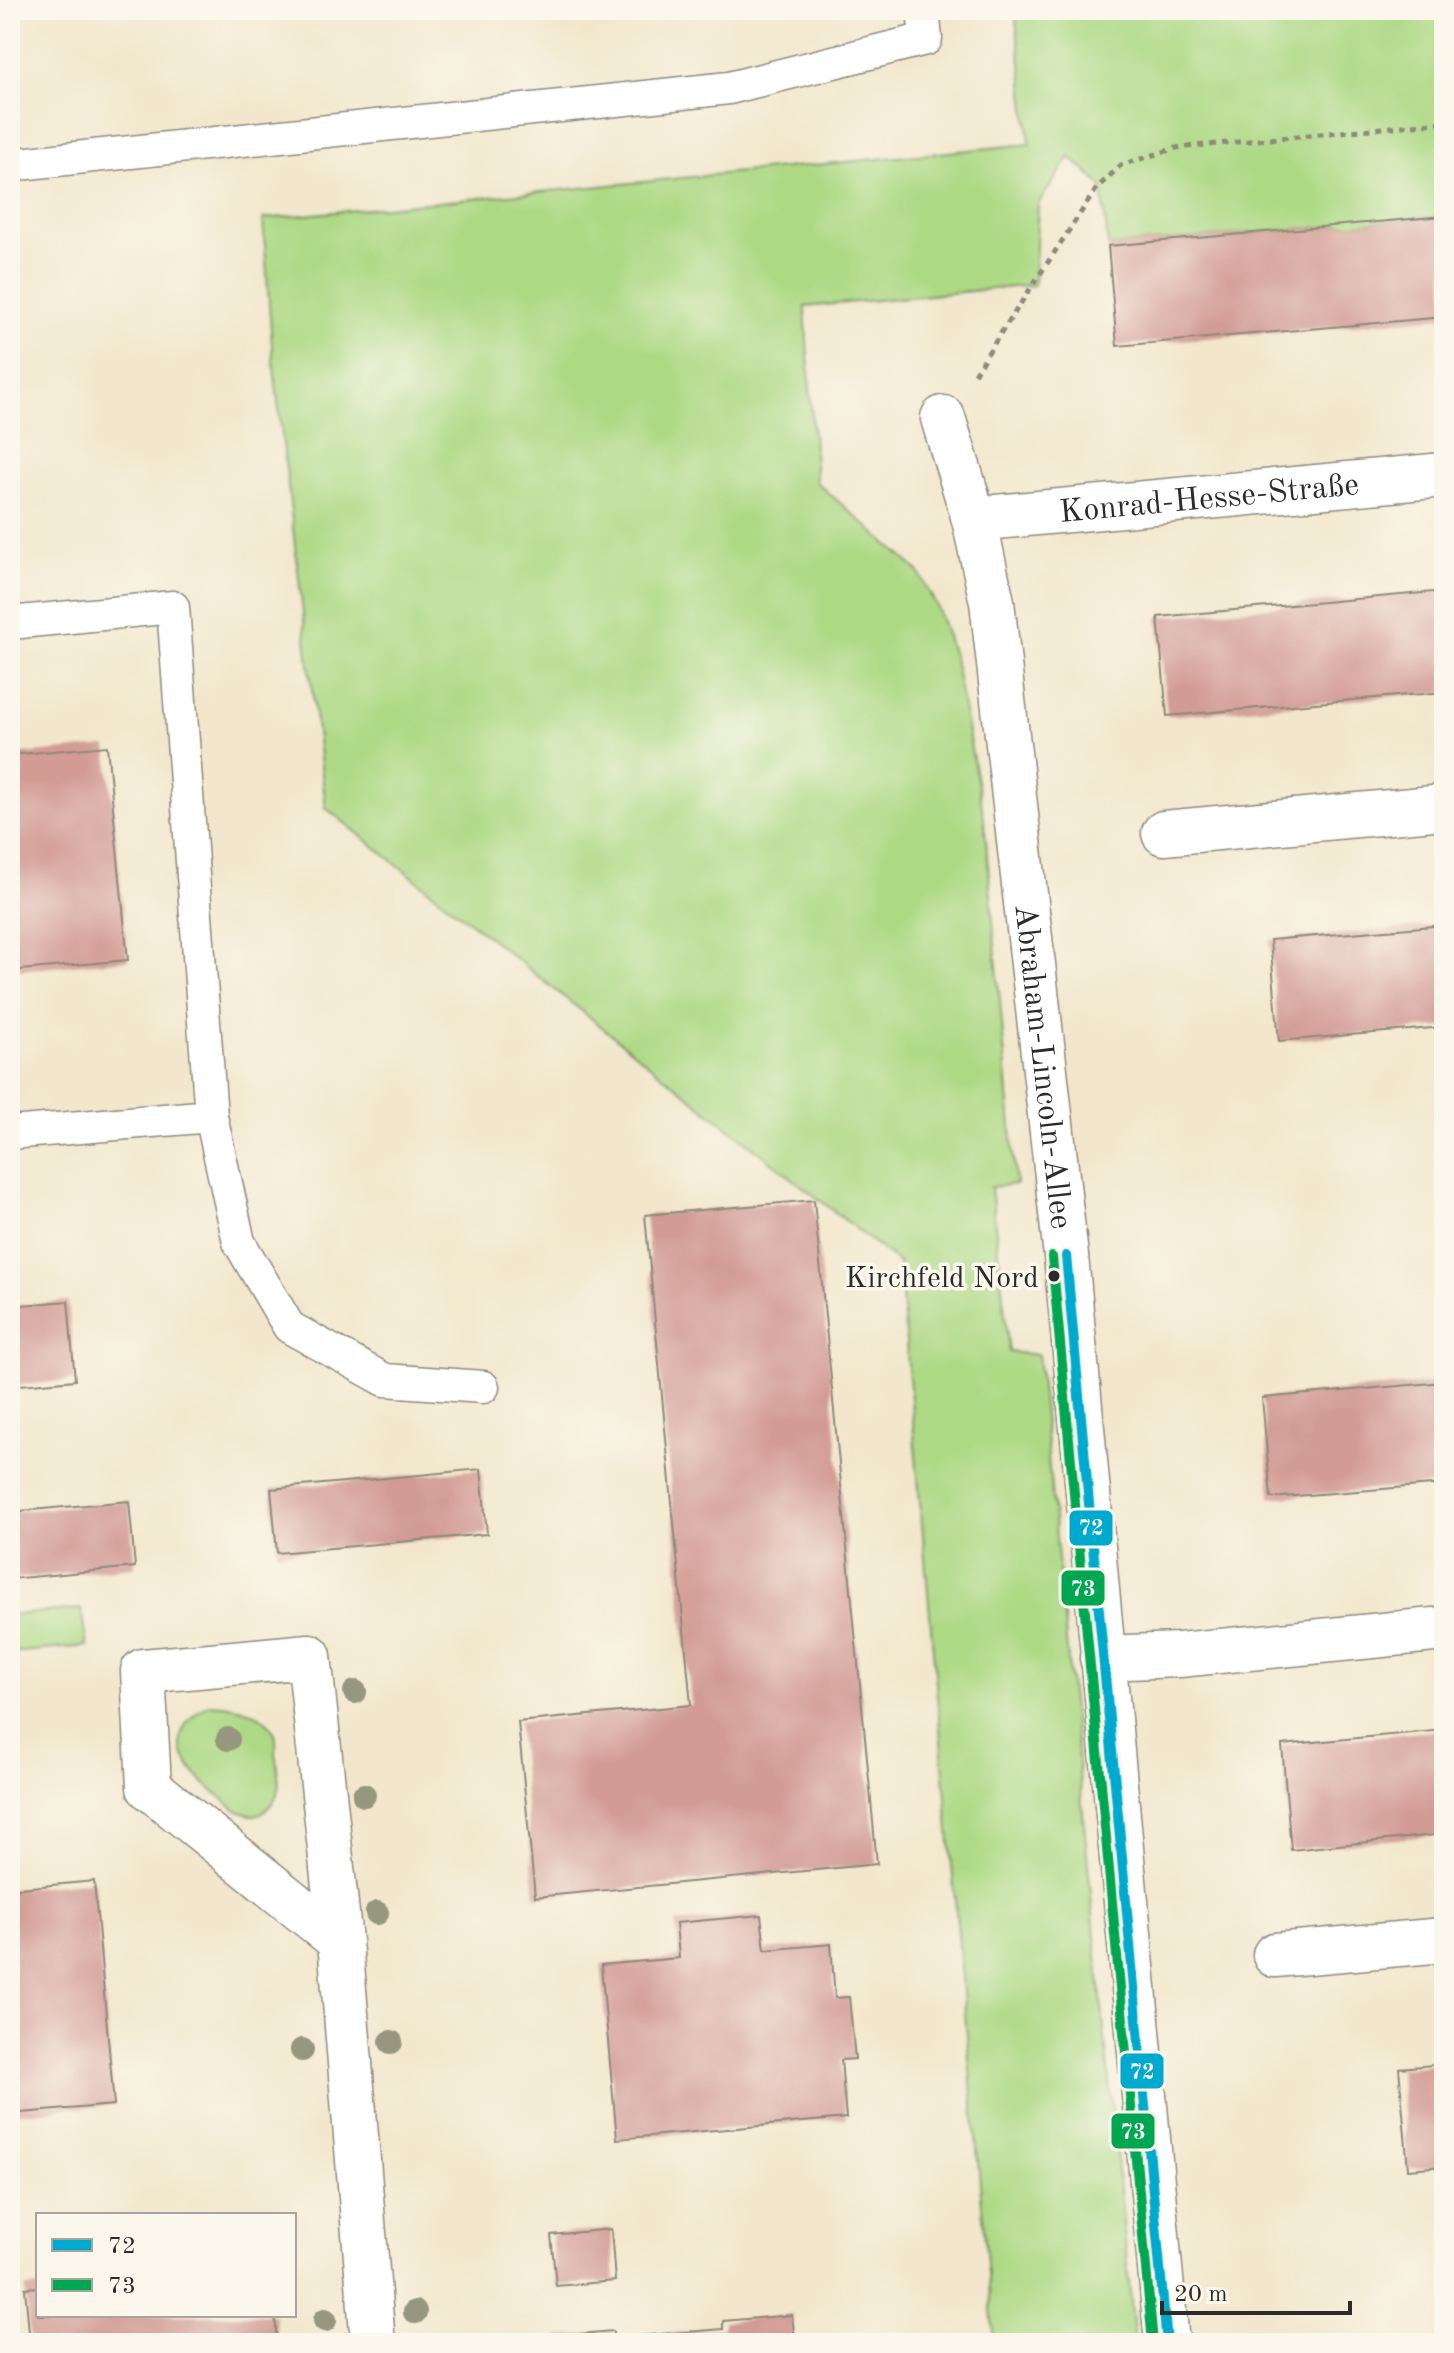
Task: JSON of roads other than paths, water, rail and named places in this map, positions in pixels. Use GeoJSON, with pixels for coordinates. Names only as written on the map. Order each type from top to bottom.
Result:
{"type":"FeatureCollection","features":[{"type":"Feature","properties":{"kind":"street","name":"Abraham-Lincoln-Allee"},"geometry":{"type":"LineString","coordinates":[[943,418],[974,519],[996,634],[1066,1256],[1167,2343]]}},
{"type":"Feature","properties":{"kind":"street","name":"Konrad-Hesse-Straße"},"geometry":{"type":"LineString","coordinates":[[974,519],[1444,475]]}},
{"type":"Feature","properties":{"kind":"street"},"geometry":{"type":"LineString","coordinates":[[1164,833],[1444,807]]}},
{"type":"Feature","properties":{"kind":"street"},"geometry":{"type":"LineString","coordinates":[[1102,1658],[1179,1655],[1444,1629]]}},
{"type":"Feature","properties":{"kind":"street"},"geometry":{"type":"LineString","coordinates":[[340,1941],[149,1787],[143,1671],[309,1656],[340,1941],[373,2343]]}},
{"type":"Feature","properties":{"kind":"street"},"geometry":{"type":"LineString","coordinates":[[1275,1955],[1444,1940]]}},
{"type":"Feature","properties":{"kind":"lane"},"geometry":{"type":"LineString","coordinates":[[10,165],[729,88],[926,39],[923,10]]}},
{"type":"Feature","properties":{"kind":"lane"},"geometry":{"type":"LineString","coordinates":[[10,623],[173,607],[211,1116],[239,1242],[289,1327],[385,1380],[483,1387]]}},
{"type":"Feature","properties":{"kind":"lane"},"geometry":{"type":"LineString","coordinates":[[10,1133],[211,1116]]}},
{"type":"Feature","properties":{"kind":"place","name":"Kirchfeld Nord"},"geometry":{"type":"Point","coordinates":[1054,1276]}}]}
